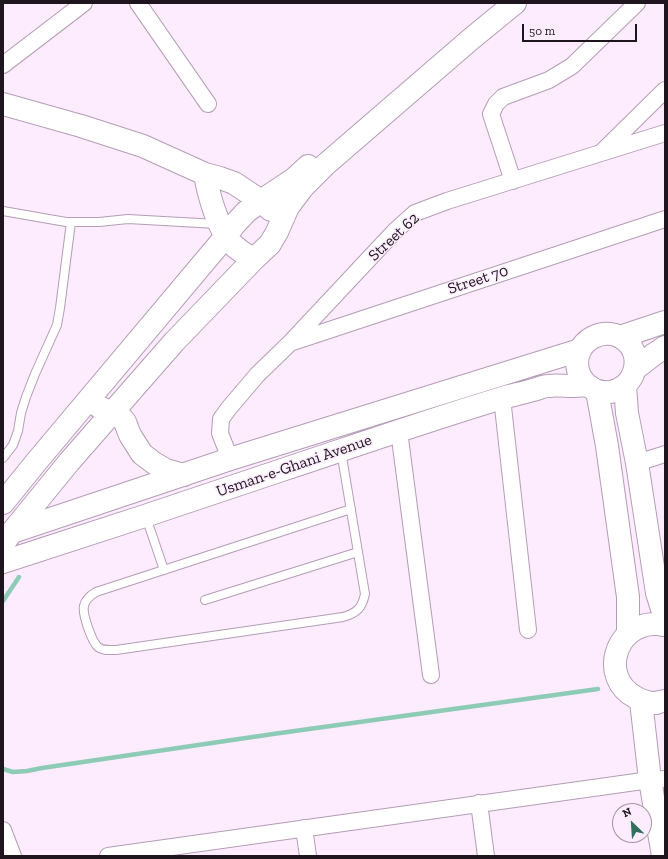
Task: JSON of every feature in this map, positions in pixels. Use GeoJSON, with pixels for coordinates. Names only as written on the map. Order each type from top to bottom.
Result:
{"type":"FeatureCollection","features":[{"type":"Feature","properties":{"kind":"street"},"geometry":{"type":"LineString","coordinates":[[3,66],[84,3]]}},
{"type":"Feature","properties":{"kind":"street"},"geometry":{"type":"LineString","coordinates":[[138,3],[208,104]]}},
{"type":"Feature","properties":{"kind":"street"},"geometry":{"type":"LineString","coordinates":[[3,503],[87,402],[223,230],[234,226],[246,212],[294,179],[442,44],[491,3]]}},
{"type":"Feature","properties":{"kind":"street"},"geometry":{"type":"LineString","coordinates":[[7,538],[69,462],[174,342],[254,258],[270,244],[288,208],[303,187],[325,165],[514,3]]}},
{"type":"Feature","properties":{"kind":"street"},"geometry":{"type":"LineString","coordinates":[[513,181],[491,114],[496,104],[503,97],[549,80],[572,66],[637,3]]}},
{"type":"Feature","properties":{"kind":"street"},"geometry":{"type":"LineString","coordinates":[[600,154],[665,90]]}},
{"type":"Feature","properties":{"kind":"street"},"geometry":{"type":"LineString","coordinates":[[3,104],[81,126],[143,146],[206,174],[234,183],[261,201],[275,214],[280,224]]}},
{"type":"Feature","properties":{"kind":"street","name":"Street 62"},"geometry":{"type":"LineString","coordinates":[[230,459],[220,433],[221,419],[229,408],[257,375],[291,342],[395,231],[415,213],[447,201],[665,133]]}},
{"type":"Feature","properties":{"kind":"street"},"geometry":{"type":"LineString","coordinates":[[206,174],[208,190],[223,230],[231,243],[245,254],[254,258]]}},
{"type":"Feature","properties":{"kind":"street","name":"Street 70"},"geometry":{"type":"LineString","coordinates":[[291,342],[665,219]]}},
{"type":"Feature","properties":{"kind":"street"},"geometry":{"type":"LineString","coordinates":[[620,337],[665,322]]}},
{"type":"Feature","properties":{"kind":"street"},"geometry":{"type":"LineString","coordinates":[[665,347],[653,355],[630,377],[616,390],[607,392],[592,389],[581,379],[577,360],[580,350],[584,344],[590,338],[597,335],[613,334],[620,337],[628,343],[633,351],[636,360],[630,377],[627,413],[637,463],[658,593],[665,618]]}},
{"type":"Feature","properties":{"kind":"street","name":"Usman-e-Ghani Avenue"},"geometry":{"type":"LineString","coordinates":[[7,538],[230,459],[580,350]]}},
{"type":"Feature","properties":{"kind":"street","name":"Usman-e-Ghani Avenue"},"geometry":{"type":"LineString","coordinates":[[3,562],[502,398],[548,386],[592,389]]}},
{"type":"Feature","properties":{"kind":"street"},"geometry":{"type":"LineString","coordinates":[[592,389],[607,446],[628,597],[628,634]]}},
{"type":"Feature","properties":{"kind":"street"},"geometry":{"type":"LineString","coordinates":[[502,398],[528,630]]}},
{"type":"Feature","properties":{"kind":"street"},"geometry":{"type":"LineString","coordinates":[[87,402],[119,415],[125,422],[130,435],[142,454],[166,470],[184,475]]}},
{"type":"Feature","properties":{"kind":"street"},"geometry":{"type":"LineString","coordinates":[[399,431],[431,675]]}},
{"type":"Feature","properties":{"kind":"street"},"geometry":{"type":"LineString","coordinates":[[637,463],[665,454]]}},
{"type":"Feature","properties":{"kind":"street"},"geometry":{"type":"LineString","coordinates":[[665,625],[653,624],[640,626],[628,634],[619,644],[615,658],[615,671],[620,684],[629,694],[641,701],[655,703],[665,701]]}},
{"type":"Feature","properties":{"kind":"street"},"geometry":{"type":"LineString","coordinates":[[641,701],[657,779],[663,856]]}},
{"type":"Feature","properties":{"kind":"street"},"geometry":{"type":"LineString","coordinates":[[108,856],[657,779]]}},
{"type":"Feature","properties":{"kind":"street"},"geometry":{"type":"LineString","coordinates":[[479,803],[486,856]]}},
{"type":"Feature","properties":{"kind":"street"},"geometry":{"type":"LineString","coordinates":[[304,828],[308,856]]}},
{"type":"Feature","properties":{"kind":"street"},"geometry":{"type":"LineString","coordinates":[[3,830],[13,856]]}},
{"type":"Feature","properties":{"kind":"lane"},"geometry":{"type":"LineString","coordinates":[[3,211],[71,222],[98,222],[128,219],[223,230]]}},
{"type":"Feature","properties":{"kind":"lane"},"geometry":{"type":"LineString","coordinates":[[3,458],[13,445],[18,432],[21,413],[26,397],[57,325],[71,222]]}},
{"type":"Feature","properties":{"kind":"lane"},"geometry":{"type":"LineString","coordinates":[[341,450],[351,509],[365,594],[363,603],[358,610],[351,615],[335,618],[116,650],[103,650],[94,643],[84,613],[84,606],[90,596],[96,592],[351,509]]}},
{"type":"Feature","properties":{"kind":"lane"},"geometry":{"type":"LineString","coordinates":[[146,516],[164,570]]}},
{"type":"Feature","properties":{"kind":"lane"},"geometry":{"type":"LineString","coordinates":[[205,600],[358,552]]}},
{"type":"Feature","properties":{"kind":"waterway"},"geometry":{"type":"LineString","coordinates":[[476,395],[513,382]]}},
{"type":"Feature","properties":{"kind":"waterway"},"geometry":{"type":"LineString","coordinates":[[3,601],[19,577]]}},
{"type":"Feature","properties":{"kind":"waterway"},"geometry":{"type":"LineString","coordinates":[[3,769],[13,772],[27,771],[273,734],[598,689]]}}]}
